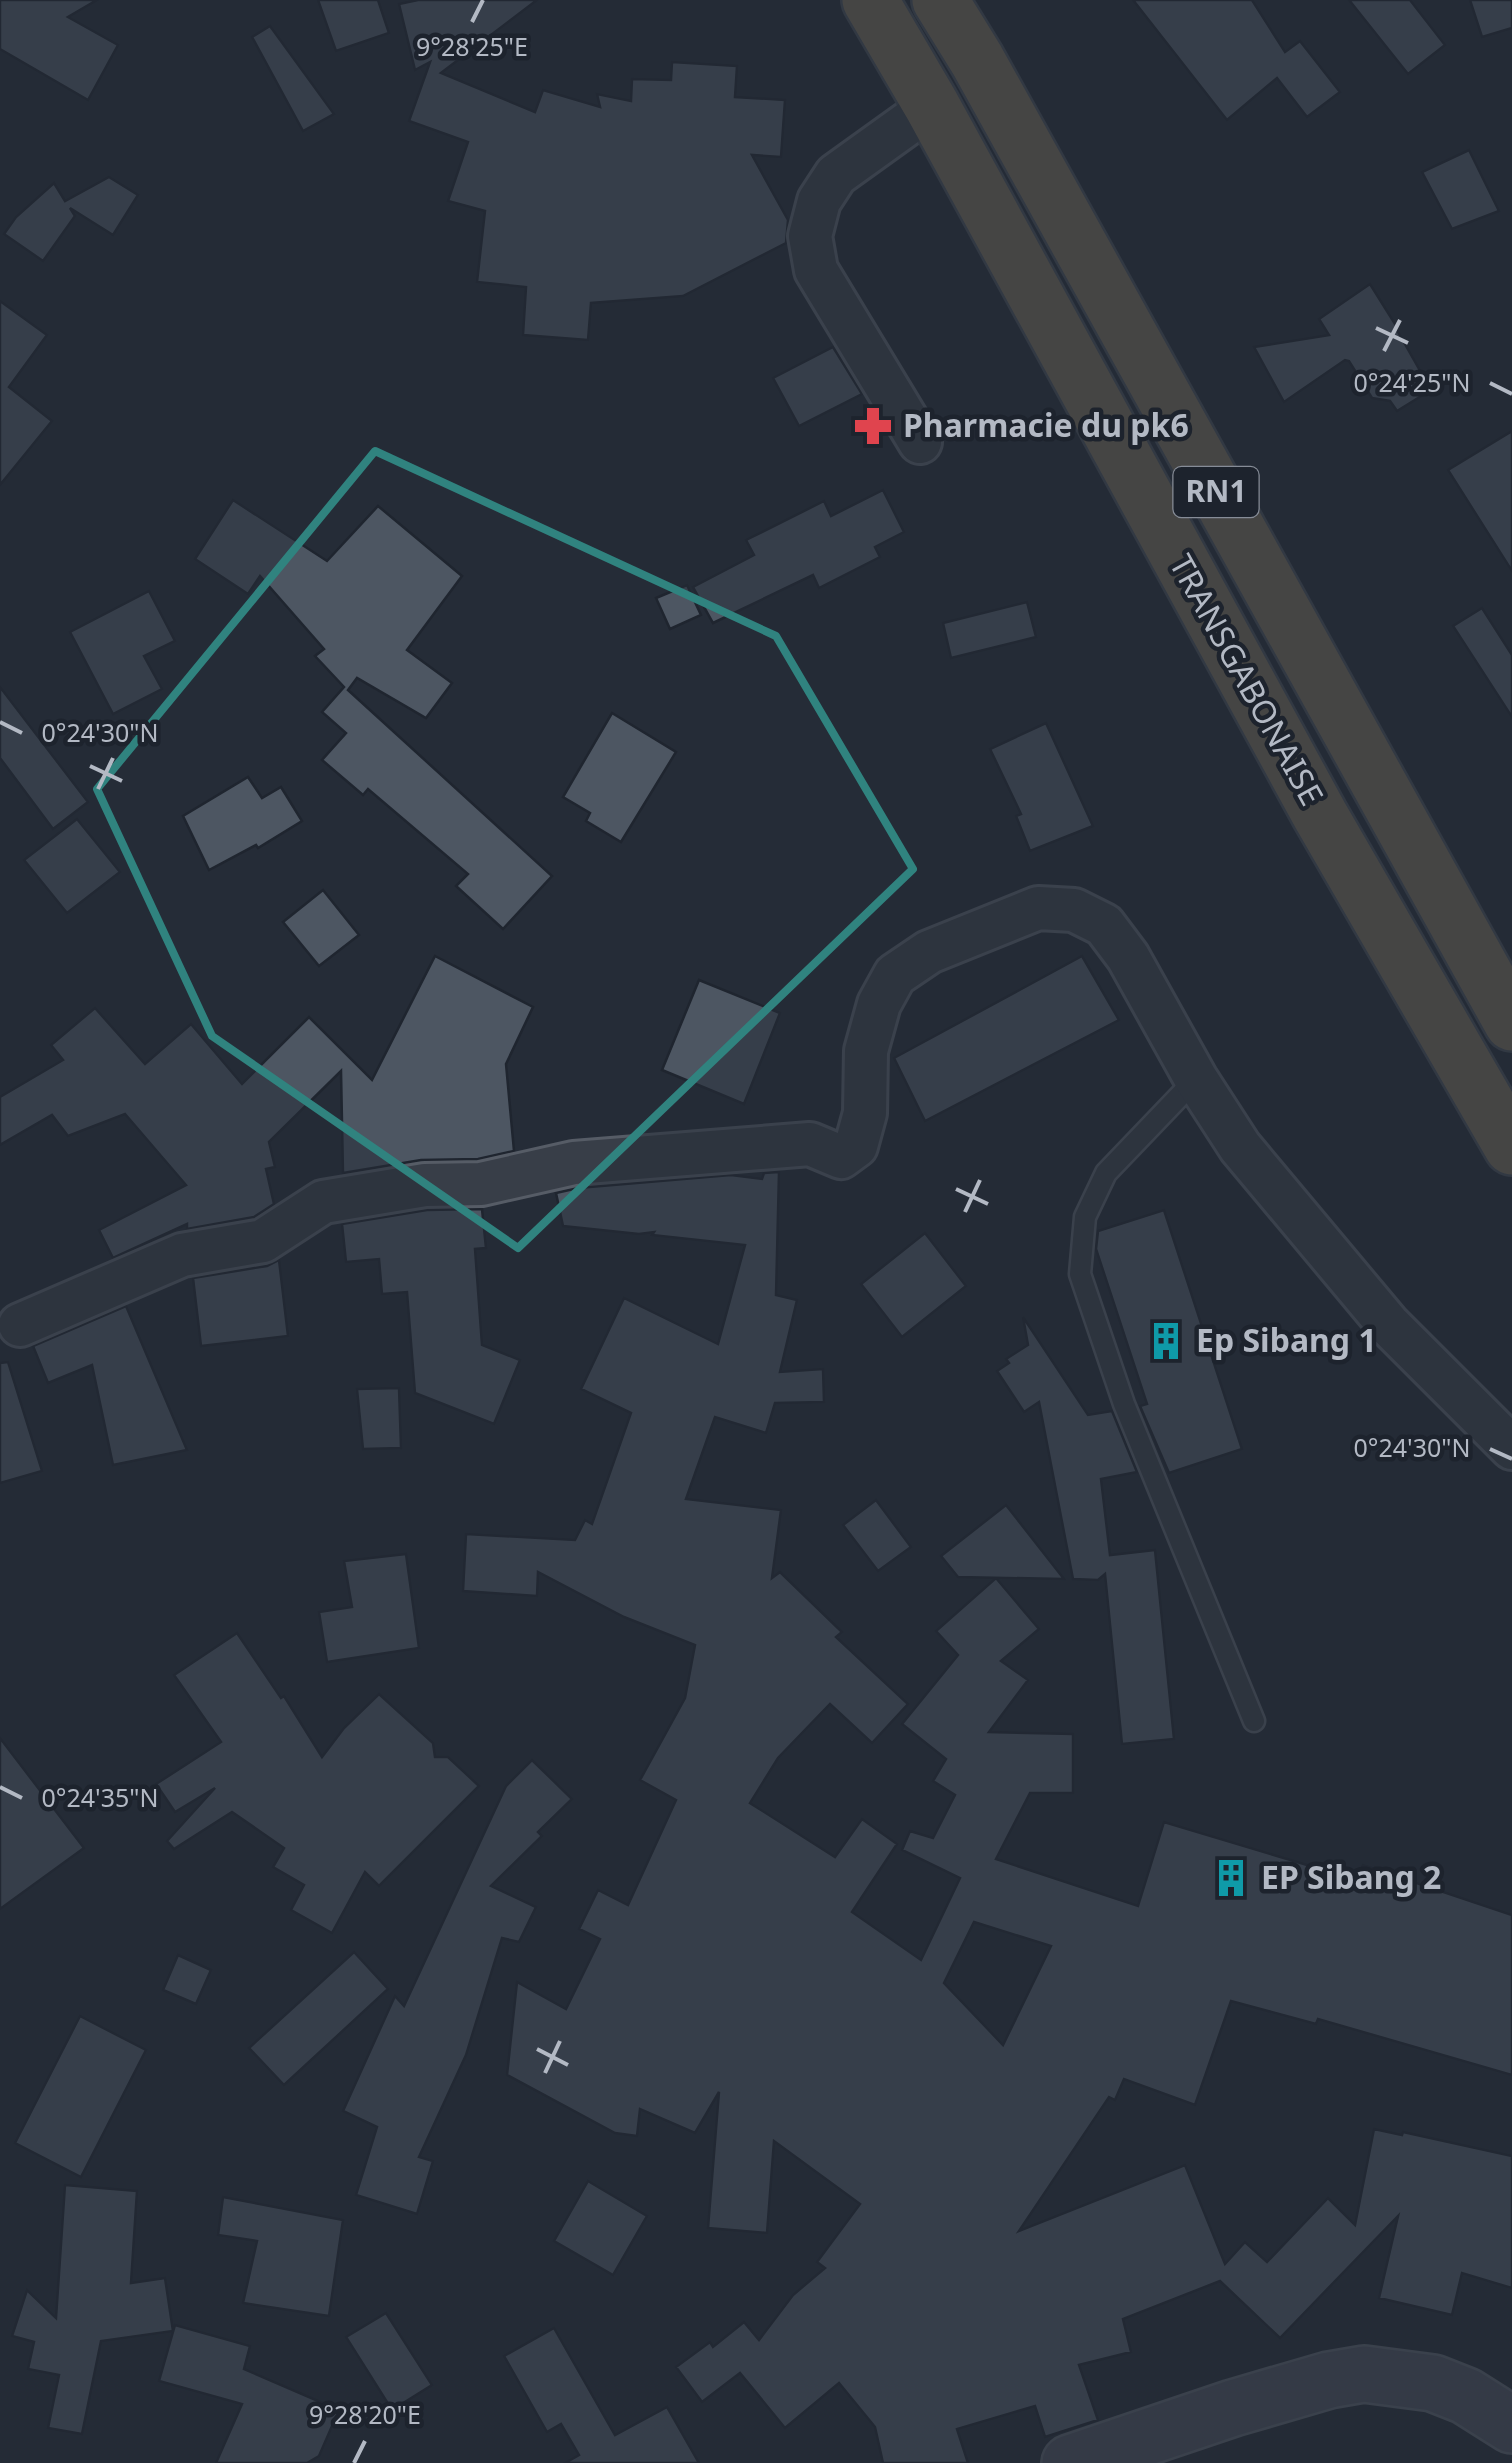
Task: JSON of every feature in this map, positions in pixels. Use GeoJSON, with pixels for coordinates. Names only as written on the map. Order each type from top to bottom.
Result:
{"type":"FeatureCollection","features":[{"type":"Feature","properties":{"kind":"highway","name":"TRANSGABONAISE"},"geometry":{"type":"LineString","coordinates":[[870,0],[932,106],[1320,815],[1512,1147]]}},
{"type":"Feature","properties":{"kind":"highway","name":"TRANSGABONAISE"},"geometry":{"type":"LineString","coordinates":[[940,0],[977,60],[1512,1023]]}},
{"type":"Feature","properties":{"kind":"street"},"geometry":{"type":"LineString","coordinates":[[920,442],[816,270],[810,236],[819,202],[836,174],[932,106]]}},
{"type":"Feature","properties":{"kind":"street"},"geometry":{"type":"LineString","coordinates":[[20,1324],[182,1256],[264,1241],[323,1202],[426,1186],[481,1184],[594,1162],[810,1144],[842,1158],[856,1146],[865,1113],[866,1052],[879,1004],[895,975],[929,952],[1038,908],[1074,910],[1104,925],[1128,957],[1196,1079],[1240,1147],[1388,1324],[1512,1448]]}},
{"type":"Feature","properties":{"kind":"street"},"geometry":{"type":"LineString","coordinates":[[1070,2463],[1233,2408],[1328,2380],[1364,2374],[1433,2383],[1466,2396],[1512,2425]]}},
{"type":"Feature","properties":{"kind":"lane"},"geometry":{"type":"LineString","coordinates":[[1196,1079],[1106,1173],[1085,1216],[1080,1274],[1124,1404],[1254,1721]]}},
{"type":"Feature","properties":{"kind":"highlighted area"},"geometry":{"type":"Polygon","coordinates":[[[375,451],[776,636],[913,869],[518,1248],[212,1036],[97,789],[375,451]]]}},
{"type":"Feature","properties":{"kind":"building"},"geometry":{"type":"Polygon","coordinates":[[[0,0],[97,0],[68,17],[118,45],[88,100],[0,49],[0,0]]]}},
{"type":"Feature","properties":{"kind":"building"},"geometry":{"type":"Polygon","coordinates":[[[318,0],[378,0],[389,33],[336,51],[318,0]]]}},
{"type":"Feature","properties":{"kind":"building"},"geometry":{"type":"Polygon","coordinates":[[[418,0],[537,0],[441,73],[535,112],[543,90],[600,107],[597,94],[631,101],[632,79],[671,80],[672,62],[737,66],[735,97],[785,100],[781,157],[752,155],[788,220],[786,243],[683,296],[591,303],[588,340],[523,335],[526,287],[477,282],[485,211],[448,201],[468,142],[409,121],[430,62],[415,70],[399,4],[418,0]]]}},
{"type":"Feature","properties":{"kind":"building"},"geometry":{"type":"Polygon","coordinates":[[[1133,0],[1252,0],[1285,52],[1300,41],[1340,92],[1307,117],[1277,78],[1227,120],[1133,0]]]}},
{"type":"Feature","properties":{"kind":"building"},"geometry":{"type":"Polygon","coordinates":[[[1349,0],[1410,0],[1445,45],[1408,74],[1349,0]]]}},
{"type":"Feature","properties":{"kind":"building"},"geometry":{"type":"Polygon","coordinates":[[[1470,0],[1512,0],[1512,28],[1482,37],[1470,0]]]}},
{"type":"Feature","properties":{"kind":"building"},"geometry":{"type":"Polygon","coordinates":[[[270,26],[334,114],[303,131],[252,37],[270,26]]]}},
{"type":"Feature","properties":{"kind":"building"},"geometry":{"type":"Polygon","coordinates":[[[1469,150],[1499,211],[1452,229],[1422,172],[1469,150]]]}},
{"type":"Feature","properties":{"kind":"building"},"geometry":{"type":"Polygon","coordinates":[[[109,177],[138,195],[113,235],[70,208],[75,216],[43,261],[4,234],[16,217],[54,183],[65,201],[109,177]]]}},
{"type":"Feature","properties":{"kind":"building"},"geometry":{"type":"Polygon","coordinates":[[[1370,284],[1398,324],[1397,330],[1431,390],[1397,411],[1390,401],[1372,398],[1345,360],[1284,402],[1254,347],[1329,335],[1319,319],[1370,284]]]}},
{"type":"Feature","properties":{"kind":"building"},"geometry":{"type":"Polygon","coordinates":[[[0,301],[47,335],[9,387],[52,421],[0,485],[0,301]]]}},
{"type":"Feature","properties":{"kind":"building"},"geometry":{"type":"Polygon","coordinates":[[[833,347],[862,394],[799,426],[773,378],[833,347]]]}},
{"type":"Feature","properties":{"kind":"building"},"geometry":{"type":"Polygon","coordinates":[[[1512,431],[1512,571],[1448,470],[1512,431]]]}},
{"type":"Feature","properties":{"kind":"building"},"geometry":{"type":"Polygon","coordinates":[[[883,490],[904,532],[875,547],[880,557],[819,588],[813,575],[713,623],[693,587],[754,555],[746,540],[824,501],[831,516],[883,490]]]}},
{"type":"Feature","properties":{"kind":"building"},"geometry":{"type":"Polygon","coordinates":[[[233,500],[327,561],[378,506],[462,576],[407,650],[452,683],[426,718],[357,678],[348,690],[552,876],[503,929],[456,886],[468,874],[368,789],[363,795],[322,760],[346,733],[322,712],[344,687],[315,656],[324,649],[260,576],[248,594],[195,559],[233,500]]]}},
{"type":"Feature","properties":{"kind":"building"},"geometry":{"type":"Polygon","coordinates":[[[687,585],[701,615],[670,629],[656,598],[687,585]]]}},
{"type":"Feature","properties":{"kind":"building"},"geometry":{"type":"Polygon","coordinates":[[[149,591],[175,641],[144,656],[162,689],[113,714],[70,632],[149,591]]]}},
{"type":"Feature","properties":{"kind":"building"},"geometry":{"type":"Polygon","coordinates":[[[1027,602],[1036,637],[951,658],[943,623],[1027,602]]]}},
{"type":"Feature","properties":{"kind":"building"},"geometry":{"type":"Polygon","coordinates":[[[1482,608],[1512,655],[1512,717],[1453,626],[1482,608]]]}},
{"type":"Feature","properties":{"kind":"building"},"geometry":{"type":"Polygon","coordinates":[[[0,687],[88,802],[53,829],[0,758],[0,687]]]}},
{"type":"Feature","properties":{"kind":"building"},"geometry":{"type":"Polygon","coordinates":[[[612,713],[676,752],[621,842],[586,821],[590,813],[563,797],[612,713]]]}},
{"type":"Feature","properties":{"kind":"building"},"geometry":{"type":"Polygon","coordinates":[[[1046,723],[1093,826],[1030,851],[1016,816],[1021,814],[990,749],[1046,723]]]}},
{"type":"Feature","properties":{"kind":"building"},"geometry":{"type":"Polygon","coordinates":[[[248,777],[262,798],[281,787],[302,821],[258,848],[256,845],[209,870],[183,816],[248,777]]]}},
{"type":"Feature","properties":{"kind":"building"},"geometry":{"type":"Polygon","coordinates":[[[77,819],[120,872],[67,913],[24,860],[77,819]]]}},
{"type":"Feature","properties":{"kind":"building"},"geometry":{"type":"Polygon","coordinates":[[[323,890],[359,935],[319,966],[283,922],[323,890]]]}},
{"type":"Feature","properties":{"kind":"building"},"geometry":{"type":"Polygon","coordinates":[[[435,956],[533,1007],[506,1064],[514,1151],[478,1159],[421,1160],[343,1173],[341,1071],[269,1142],[275,1167],[266,1169],[274,1204],[254,1217],[187,1229],[187,1224],[113,1258],[99,1230],[186,1185],[125,1114],[68,1136],[52,1115],[0,1145],[0,1097],[63,1060],[51,1045],[95,1008],[145,1064],[191,1024],[242,1084],[309,1017],[372,1080],[435,956]]]}},
{"type":"Feature","properties":{"kind":"building"},"geometry":{"type":"Polygon","coordinates":[[[1082,956],[1119,1020],[925,1121],[894,1058],[1082,956]]]}},
{"type":"Feature","properties":{"kind":"building"},"geometry":{"type":"Polygon","coordinates":[[[699,980],[780,1013],[744,1104],[662,1070],[699,980]]]}},
{"type":"Feature","properties":{"kind":"building"},"geometry":{"type":"Polygon","coordinates":[[[779,1172],[776,1295],[797,1300],[780,1372],[823,1369],[824,1402],[775,1403],[766,1433],[715,1417],[686,1499],[781,1510],[772,1578],[780,1572],[842,1632],[836,1637],[908,1704],[872,1743],[830,1704],[778,1758],[750,1803],[835,1857],[862,1819],[897,1844],[852,1912],[921,1960],[960,1878],[902,1850],[910,1831],[933,1838],[955,1795],[933,1781],[946,1759],[902,1724],[958,1655],[936,1631],[996,1578],[1039,1629],[1001,1661],[1028,1680],[989,1732],[1073,1734],[1073,1793],[1030,1793],[996,1859],[1138,1906],[1164,1822],[1357,1880],[1363,1865],[1512,1915],[1512,2075],[1318,2019],[1316,2024],[1231,2001],[1195,2105],[1124,2079],[1115,2100],[1109,2097],[1019,2231],[1185,2165],[1225,2264],[1245,2242],[1267,2262],[1328,2198],[1355,2225],[1374,2129],[1402,2135],[1403,2132],[1512,2156],[1512,2288],[1462,2273],[1452,2315],[1379,2298],[1398,2216],[1280,2338],[1220,2281],[1123,2319],[1131,2352],[1079,2365],[1098,2420],[1045,2437],[1035,2406],[957,2429],[968,2463],[883,2463],[875,2427],[839,2383],[785,2428],[740,2373],[702,2402],[676,2367],[710,2342],[713,2347],[744,2322],[759,2340],[793,2295],[825,2268],[817,2262],[860,2204],[774,2141],[767,2233],[708,2228],[719,2092],[695,2133],[640,2109],[637,2136],[615,2133],[507,2075],[517,1982],[566,2009],[600,1939],[579,1929],[598,1890],[628,1905],[676,1800],[640,1780],[685,1698],[695,1645],[624,1617],[538,1572],[537,1596],[463,1591],[466,1534],[575,1540],[585,1520],[592,1524],[631,1413],[581,1389],[624,1298],[718,1344],[745,1245],[652,1235],[654,1232],[563,1226],[556,1193],[731,1175],[762,1179],[764,1173],[779,1172]],[[974,1922],[944,1983],[1003,2045],[1051,1946],[974,1922]]]}},
{"type":"Feature","properties":{"kind":"building"},"geometry":{"type":"Polygon","coordinates":[[[482,1209],[486,1248],[475,1249],[482,1345],[520,1360],[494,1424],[415,1393],[407,1292],[382,1294],[379,1259],[346,1262],[342,1224],[427,1210],[482,1209]]]}},
{"type":"Feature","properties":{"kind":"building","name":"Ep Sibang 1"},"geometry":{"type":"Polygon","coordinates":[[[1164,1210],[1242,1449],[1169,1473],[1140,1406],[1147,1404],[1096,1249],[1098,1231],[1164,1210]]]}},
{"type":"Feature","properties":{"kind":"building"},"geometry":{"type":"Polygon","coordinates":[[[925,1233],[966,1286],[902,1337],[861,1284],[925,1233]]]}},
{"type":"Feature","properties":{"kind":"building"},"geometry":{"type":"Polygon","coordinates":[[[279,1260],[288,1336],[201,1346],[193,1278],[267,1266],[279,1260]]]}},
{"type":"Feature","properties":{"kind":"building"},"geometry":{"type":"Polygon","coordinates":[[[126,1306],[187,1450],[113,1465],[92,1365],[48,1383],[33,1346],[126,1306]]]}},
{"type":"Feature","properties":{"kind":"building"},"geometry":{"type":"Polygon","coordinates":[[[1023,1317],[1088,1415],[1112,1411],[1137,1472],[1101,1479],[1110,1555],[1155,1550],[1174,1739],[1122,1744],[1105,1574],[1098,1580],[1073,1579],[1039,1402],[1024,1412],[997,1371],[1009,1363],[1006,1359],[1028,1345],[1023,1317]]]}},
{"type":"Feature","properties":{"kind":"building"},"geometry":{"type":"Polygon","coordinates":[[[8,1362],[42,1471],[0,1483],[0,1363],[8,1362]]]}},
{"type":"Feature","properties":{"kind":"building"},"geometry":{"type":"Polygon","coordinates":[[[399,1388],[401,1448],[363,1449],[357,1389],[399,1388]]]}},
{"type":"Feature","properties":{"kind":"building"},"geometry":{"type":"Polygon","coordinates":[[[876,1500],[911,1547],[878,1571],[843,1525],[876,1500]]]}},
{"type":"Feature","properties":{"kind":"building"},"geometry":{"type":"Polygon","coordinates":[[[1006,1505],[1064,1579],[958,1577],[941,1556],[1006,1505]]]}},
{"type":"Feature","properties":{"kind":"building"},"geometry":{"type":"Polygon","coordinates":[[[406,1554],[419,1648],[327,1662],[319,1612],[352,1607],[344,1561],[406,1554]]]}},
{"type":"Feature","properties":{"kind":"building"},"geometry":{"type":"Polygon","coordinates":[[[237,1633],[281,1698],[284,1696],[322,1757],[344,1728],[379,1694],[433,1743],[435,1757],[448,1757],[479,1786],[379,1886],[365,1872],[332,1933],[291,1910],[304,1885],[273,1867],[284,1848],[232,1812],[174,1849],[167,1841],[215,1788],[175,1812],[156,1784],[221,1742],[174,1675],[237,1633]]]}},
{"type":"Feature","properties":{"kind":"building"},"geometry":{"type":"Polygon","coordinates":[[[0,1738],[84,1848],[0,1909],[0,1738]]]}},
{"type":"Feature","properties":{"kind":"building"},"geometry":{"type":"Polygon","coordinates":[[[532,1760],[572,1799],[538,1832],[542,1836],[491,1886],[536,1907],[519,1942],[502,1938],[466,2055],[419,2157],[433,2161],[417,2214],[356,2195],[377,2127],[343,2111],[395,1996],[404,2006],[506,1786],[532,1760]]]}},
{"type":"Feature","properties":{"kind":"building"},"geometry":{"type":"Polygon","coordinates":[[[354,1952],[388,1989],[284,2085],[249,2048],[354,1952]]]}},
{"type":"Feature","properties":{"kind":"building"},"geometry":{"type":"Polygon","coordinates":[[[178,1955],[211,1970],[196,2004],[163,1990],[178,1955]]]}},
{"type":"Feature","properties":{"kind":"building"},"geometry":{"type":"Polygon","coordinates":[[[80,2016],[146,2050],[81,2177],[15,2143],[80,2016]]]}},
{"type":"Feature","properties":{"kind":"building"},"geometry":{"type":"Polygon","coordinates":[[[588,2181],[647,2216],[613,2275],[554,2241],[588,2181]]]}},
{"type":"Feature","properties":{"kind":"building"},"geometry":{"type":"Polygon","coordinates":[[[65,2185],[137,2191],[131,2283],[165,2278],[173,2331],[101,2341],[82,2434],[48,2428],[59,2375],[28,2369],[34,2342],[12,2336],[27,2290],[56,2318],[65,2185]]]}},
{"type":"Feature","properties":{"kind":"building"},"geometry":{"type":"Polygon","coordinates":[[[223,2197],[343,2220],[329,2316],[243,2303],[257,2241],[218,2235],[223,2197]]]}},
{"type":"Feature","properties":{"kind":"building"},"geometry":{"type":"Polygon","coordinates":[[[386,2313],[432,2385],[392,2410],[346,2337],[386,2313]]]}},
{"type":"Feature","properties":{"kind":"building"},"geometry":{"type":"Polygon","coordinates":[[[175,2325],[250,2346],[244,2369],[339,2410],[319,2456],[307,2463],[216,2463],[242,2404],[159,2381],[175,2325]]]}},
{"type":"Feature","properties":{"kind":"building"},"geometry":{"type":"Polygon","coordinates":[[[554,2328],[615,2435],[667,2407],[699,2463],[565,2463],[579,2455],[561,2424],[547,2432],[504,2356],[554,2328]]]}},
{"type":"Feature","properties":{"kind":"place","name":"Pharmacie du pk6"},"geometry":{"type":"Point","coordinates":[873,426]}},
{"type":"Feature","properties":{"kind":"place","name":"Ep Sibang 1"},"geometry":{"type":"Point","coordinates":[1166,1341]}},
{"type":"Feature","properties":{"kind":"place","name":"EP Sibang 2"},"geometry":{"type":"Point","coordinates":[1231,1878]}}]}
